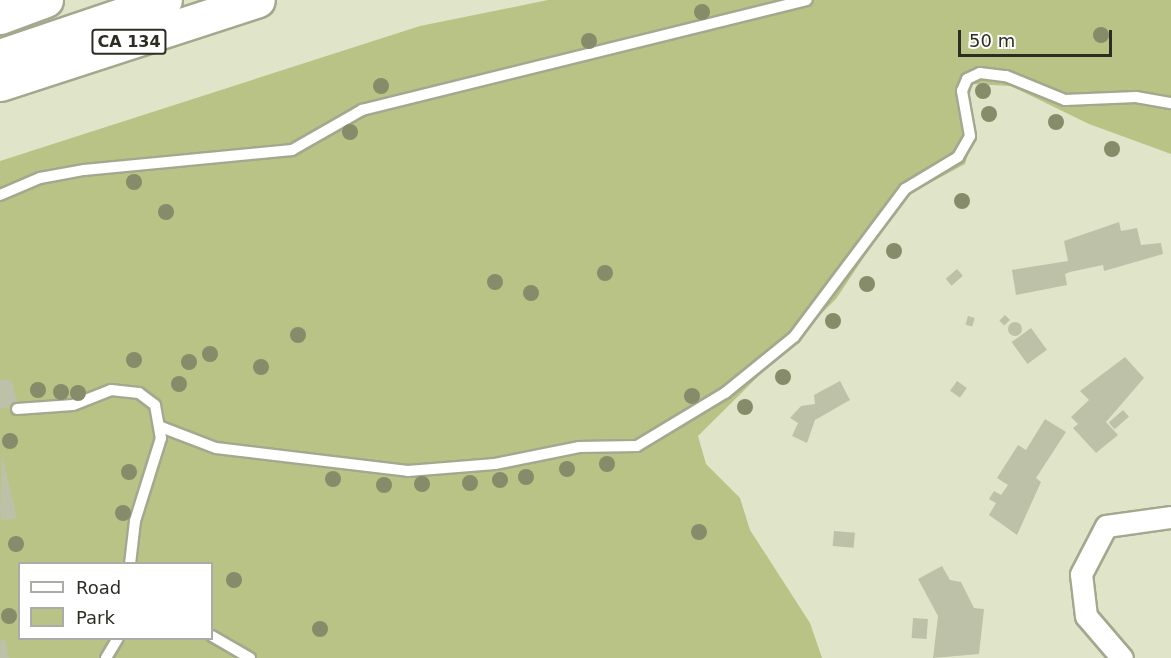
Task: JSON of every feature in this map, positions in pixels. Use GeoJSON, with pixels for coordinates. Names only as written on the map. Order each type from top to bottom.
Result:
{"type":"FeatureCollection","features":[{"type":"Feature","properties":{"kind":"highway"},"geometry":{"type":"LineString","coordinates":[[0,17],[46,0]]}},
{"type":"Feature","properties":{"kind":"highway"},"geometry":{"type":"LineString","coordinates":[[0,42],[111,0]]}},
{"type":"Feature","properties":{"kind":"highway"},"geometry":{"type":"LineString","coordinates":[[0,56],[165,0]]}},
{"type":"Feature","properties":{"kind":"highway","name":"CA 134"},"geometry":{"type":"LineString","coordinates":[[0,84],[258,0]]}},
{"type":"Feature","properties":{"kind":"street"},"geometry":{"type":"LineString","coordinates":[[1122,658],[1086,616],[1081,574],[1106,526],[1171,517]]}},
{"type":"Feature","properties":{"kind":"lane"},"geometry":{"type":"LineString","coordinates":[[0,195],[40,178],[84,170],[292,150],[362,110],[807,0]]}},
{"type":"Feature","properties":{"kind":"lane"},"geometry":{"type":"LineString","coordinates":[[161,427],[205,446],[408,471],[495,464],[579,447],[637,446],[725,393],[794,337],[905,189],[958,158],[970,136],[962,91],[967,79],[980,73],[1006,76],[1065,100],[1136,97],[1171,103]]}},
{"type":"Feature","properties":{"kind":"lane"},"geometry":{"type":"LineString","coordinates":[[17,409],[73,405],[111,390],[139,393],[155,405],[161,427],[135,521],[130,562]]}},
{"type":"Feature","properties":{"kind":"lane"},"geometry":{"type":"LineString","coordinates":[[213,637],[250,658]]}},
{"type":"Feature","properties":{"kind":"lane"},"geometry":{"type":"LineString","coordinates":[[106,658],[117,640]]}},
{"type":"Feature","properties":{"kind":"green space"},"geometry":{"type":"Polygon","coordinates":[[[548,0],[1171,0],[1171,154],[1089,124],[1011,86],[972,84],[968,104],[973,138],[965,164],[904,197],[836,299],[698,436],[706,464],[740,498],[750,530],[810,623],[822,658],[0,658],[0,161],[420,26],[548,0]]]}},
{"type":"Feature","properties":{"kind":"building"},"geometry":{"type":"Polygon","coordinates":[[[1119,222],[1121,231],[1137,228],[1141,245],[1161,243],[1163,254],[1104,271],[1103,265],[1070,272],[1065,274],[1067,285],[1016,295],[1012,270],[1068,261],[1064,241],[1119,222]]]}},
{"type":"Feature","properties":{"kind":"building"},"geometry":{"type":"Polygon","coordinates":[[[957,269],[963,276],[952,286],[946,279],[957,269]]]}},
{"type":"Feature","properties":{"kind":"building"},"geometry":{"type":"Polygon","coordinates":[[[1005,315],[1010,320],[1004,326],[999,321],[1005,315]]]}},
{"type":"Feature","properties":{"kind":"building"},"geometry":{"type":"Polygon","coordinates":[[[968,316],[975,318],[972,327],[966,325],[968,316]]]}},
{"type":"Feature","properties":{"kind":"building"},"geometry":{"type":"Polygon","coordinates":[[[1015,322],[1020,324],[1022,329],[1020,334],[1015,336],[1010,334],[1008,329],[1010,324],[1015,322]]]}},
{"type":"Feature","properties":{"kind":"building"},"geometry":{"type":"Polygon","coordinates":[[[1031,328],[1047,350],[1027,364],[1012,342],[1031,328]]]}},
{"type":"Feature","properties":{"kind":"building"},"geometry":{"type":"Polygon","coordinates":[[[1125,357],[1144,378],[1106,422],[1118,435],[1096,453],[1073,428],[1078,424],[1071,417],[1089,400],[1080,391],[1125,357]]]}},
{"type":"Feature","properties":{"kind":"building"},"geometry":{"type":"Polygon","coordinates":[[[0,379],[12,381],[18,405],[0,409],[0,379]]]}},
{"type":"Feature","properties":{"kind":"building"},"geometry":{"type":"Polygon","coordinates":[[[840,381],[850,400],[815,420],[807,443],[792,436],[798,423],[790,418],[801,406],[815,404],[814,395],[840,381]]]}},
{"type":"Feature","properties":{"kind":"building"},"geometry":{"type":"Polygon","coordinates":[[[957,381],[967,388],[960,398],[950,391],[957,381]]]}},
{"type":"Feature","properties":{"kind":"building"},"geometry":{"type":"Polygon","coordinates":[[[1123,410],[1129,417],[1115,429],[1109,422],[1123,410]]]}},
{"type":"Feature","properties":{"kind":"building"},"geometry":{"type":"Polygon","coordinates":[[[1045,419],[1066,432],[1036,478],[1041,482],[1017,535],[989,515],[996,503],[989,499],[994,491],[1001,495],[1008,485],[997,478],[1018,445],[1026,450],[1045,419]]]}},
{"type":"Feature","properties":{"kind":"building"},"geometry":{"type":"Polygon","coordinates":[[[2,453],[17,518],[2,521],[0,512],[2,453]]]}},
{"type":"Feature","properties":{"kind":"building"},"geometry":{"type":"Polygon","coordinates":[[[834,531],[855,533],[854,548],[833,546],[834,531]]]}},
{"type":"Feature","properties":{"kind":"building"},"geometry":{"type":"Polygon","coordinates":[[[942,566],[950,580],[961,582],[974,608],[984,609],[979,654],[933,658],[938,616],[918,579],[942,566]]]}},
{"type":"Feature","properties":{"kind":"building"},"geometry":{"type":"Polygon","coordinates":[[[913,618],[928,619],[927,639],[912,638],[913,618]]]}},
{"type":"Feature","properties":{"kind":"building"},"geometry":{"type":"Polygon","coordinates":[[[5,640],[9,658],[0,658],[0,641],[5,640]]]}}]}
